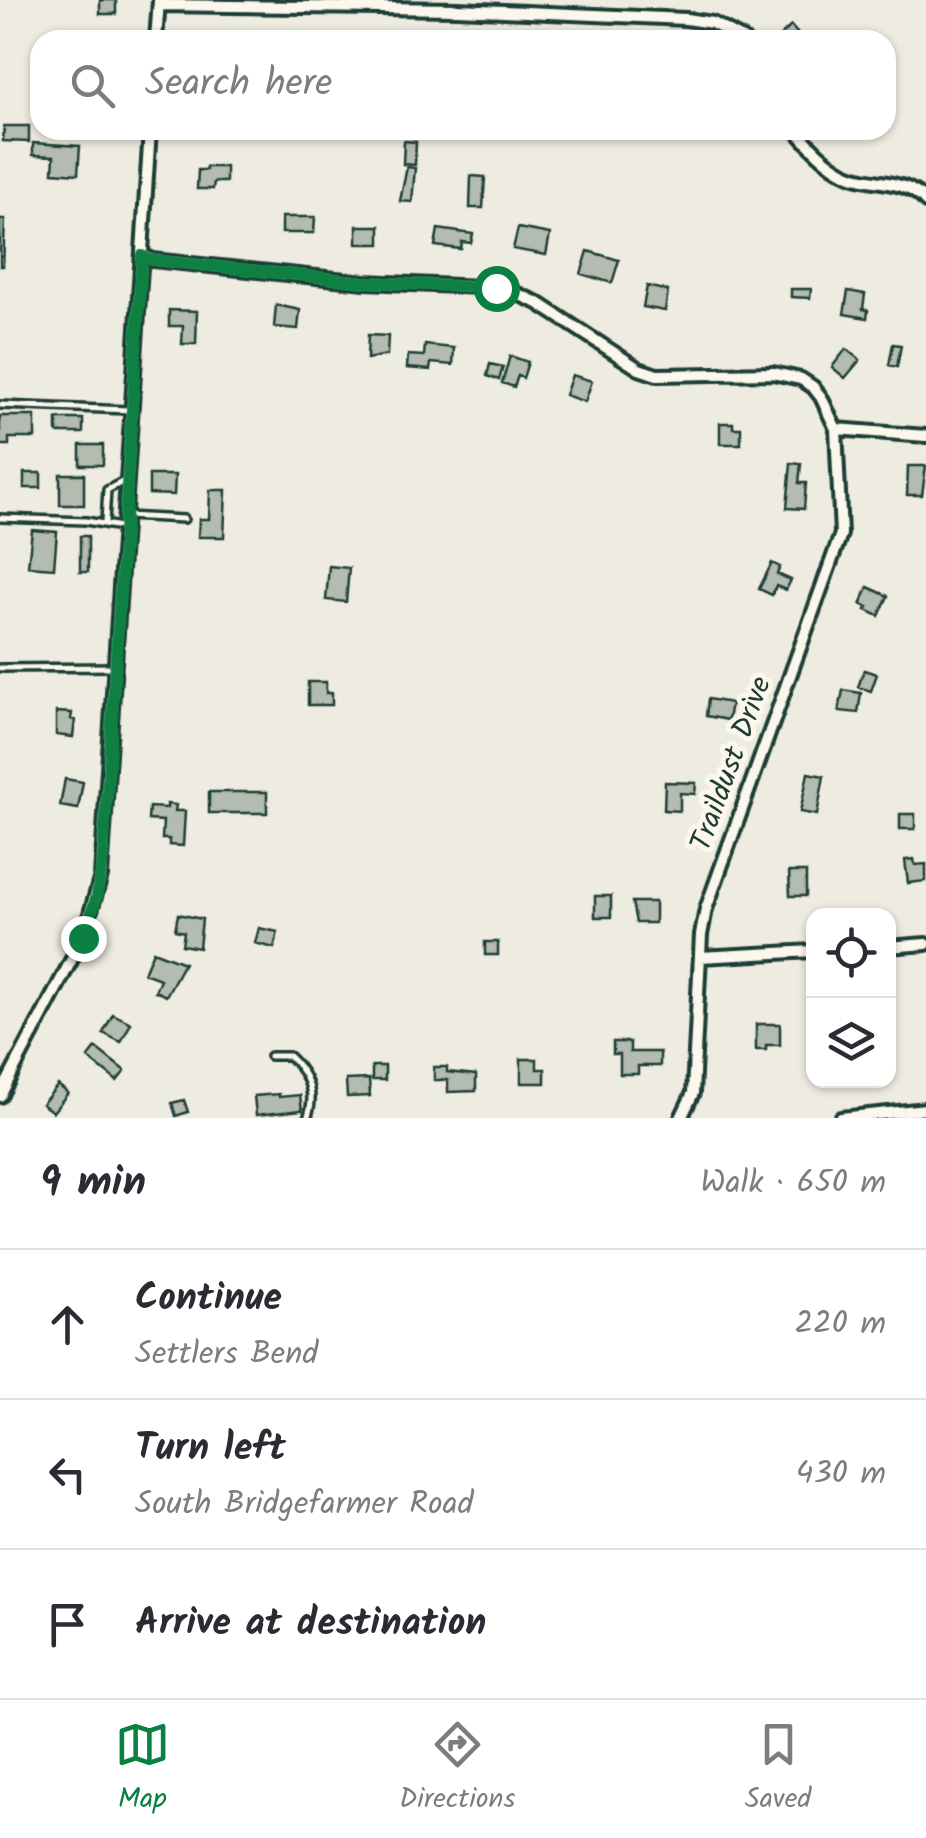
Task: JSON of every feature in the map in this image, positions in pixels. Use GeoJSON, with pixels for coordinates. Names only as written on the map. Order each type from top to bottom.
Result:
{"type":"FeatureCollection","features":[{"type":"Feature","properties":{"kind":"street"},"geometry":{"type":"LineString","coordinates":[[157,30],[159,2],[686,19],[712,23],[725,30]]}},
{"type":"Feature","properties":{"kind":"street"},"geometry":{"type":"LineString","coordinates":[[0,1096],[83,938],[97,896],[149,140]]}},
{"type":"Feature","properties":{"kind":"street"},"geometry":{"type":"LineString","coordinates":[[806,140],[828,163],[848,174],[907,186],[926,202]]}},
{"type":"Feature","properties":{"kind":"street"},"geometry":{"type":"LineString","coordinates":[[142,256],[365,282],[504,288],[538,303],[639,369],[657,374],[772,373],[802,379],[821,397],[836,429],[926,436]]}},
{"type":"Feature","properties":{"kind":"street","name":"Traildust Drive"},"geometry":{"type":"LineString","coordinates":[[681,1118],[693,1093],[706,910],[840,534],[836,429]]}},
{"type":"Feature","properties":{"kind":"street"},"geometry":{"type":"LineString","coordinates":[[896,946],[926,944]]}},
{"type":"Feature","properties":{"kind":"street"},"geometry":{"type":"LineString","coordinates":[[700,957],[806,951]]}},
{"type":"Feature","properties":{"kind":"street"},"geometry":{"type":"LineString","coordinates":[[841,1118],[926,1109]]}},
{"type":"Feature","properties":{"kind":"lane"},"geometry":{"type":"LineString","coordinates":[[0,405],[132,410]]}},
{"type":"Feature","properties":{"kind":"lane"},"geometry":{"type":"LineString","coordinates":[[105,522],[108,490],[127,480]]}},
{"type":"Feature","properties":{"kind":"lane"},"geometry":{"type":"LineString","coordinates":[[0,518],[105,522],[184,519]]}},
{"type":"Feature","properties":{"kind":"lane"},"geometry":{"type":"LineString","coordinates":[[0,668],[115,667]]}},
{"type":"Feature","properties":{"kind":"lane"},"geometry":{"type":"LineString","coordinates":[[270,1056],[289,1056],[304,1071],[312,1098],[307,1118]]}},
{"type":"Feature","properties":{"kind":"building"},"geometry":{"type":"Polygon","coordinates":[[[100,0],[116,0],[116,14],[100,14],[100,0]]]}},
{"type":"Feature","properties":{"kind":"building"},"geometry":{"type":"Polygon","coordinates":[[[4,126],[29,126],[29,142],[3,141],[4,126]]]}},
{"type":"Feature","properties":{"kind":"building"},"geometry":{"type":"Polygon","coordinates":[[[404,141],[416,142],[415,165],[403,164],[404,141]]]}},
{"type":"Feature","properties":{"kind":"building"},"geometry":{"type":"Polygon","coordinates":[[[33,143],[80,146],[78,174],[53,172],[54,156],[33,155],[33,143]]]}},
{"type":"Feature","properties":{"kind":"building"},"geometry":{"type":"Polygon","coordinates":[[[226,167],[226,182],[214,182],[213,189],[197,189],[198,170],[226,167]]]}},
{"type":"Feature","properties":{"kind":"building"},"geometry":{"type":"Polygon","coordinates":[[[407,167],[415,168],[412,202],[400,201],[407,167]]]}},
{"type":"Feature","properties":{"kind":"building"},"geometry":{"type":"Polygon","coordinates":[[[471,176],[485,177],[483,208],[470,208],[471,176]]]}},
{"type":"Feature","properties":{"kind":"building"},"geometry":{"type":"Polygon","coordinates":[[[282,217],[315,217],[314,233],[282,233],[282,217]]]}},
{"type":"Feature","properties":{"kind":"building"},"geometry":{"type":"Polygon","coordinates":[[[0,219],[5,219],[3,266],[0,266],[0,219]]]}},
{"type":"Feature","properties":{"kind":"building"},"geometry":{"type":"Polygon","coordinates":[[[357,226],[380,226],[380,244],[357,244],[357,226]]]}},
{"type":"Feature","properties":{"kind":"building"},"geometry":{"type":"Polygon","coordinates":[[[518,228],[550,234],[546,255],[513,249],[518,228]]]}},
{"type":"Feature","properties":{"kind":"building"},"geometry":{"type":"Polygon","coordinates":[[[438,229],[473,234],[471,243],[462,242],[461,249],[435,246],[438,229]]]}},
{"type":"Feature","properties":{"kind":"building"},"geometry":{"type":"Polygon","coordinates":[[[588,251],[619,260],[612,283],[581,274],[588,251]]]}},
{"type":"Feature","properties":{"kind":"building"},"geometry":{"type":"Polygon","coordinates":[[[647,286],[668,291],[665,311],[643,307],[647,286]]]}},
{"type":"Feature","properties":{"kind":"building"},"geometry":{"type":"Polygon","coordinates":[[[791,289],[811,289],[810,298],[791,297],[791,289]]]}},
{"type":"Feature","properties":{"kind":"building"},"geometry":{"type":"Polygon","coordinates":[[[848,291],[865,294],[863,309],[868,310],[867,318],[844,314],[848,291]]]}},
{"type":"Feature","properties":{"kind":"building"},"geometry":{"type":"Polygon","coordinates":[[[276,305],[300,310],[298,329],[274,327],[276,305]]]}},
{"type":"Feature","properties":{"kind":"building"},"geometry":{"type":"Polygon","coordinates":[[[169,310],[197,311],[196,344],[182,344],[183,326],[169,326],[169,310]]]}},
{"type":"Feature","properties":{"kind":"building"},"geometry":{"type":"Polygon","coordinates":[[[368,335],[388,336],[387,355],[367,359],[368,335]]]}},
{"type":"Feature","properties":{"kind":"building"},"geometry":{"type":"Polygon","coordinates":[[[893,344],[901,345],[897,367],[889,365],[893,344]]]}},
{"type":"Feature","properties":{"kind":"building"},"geometry":{"type":"Polygon","coordinates":[[[425,345],[454,348],[453,365],[431,363],[430,370],[407,368],[408,355],[424,356],[425,345]]]}},
{"type":"Feature","properties":{"kind":"building"},"geometry":{"type":"Polygon","coordinates":[[[846,349],[860,360],[845,378],[832,367],[846,349]]]}},
{"type":"Feature","properties":{"kind":"building"},"geometry":{"type":"Polygon","coordinates":[[[510,356],[528,362],[523,378],[518,376],[514,387],[502,383],[510,356]]]}},
{"type":"Feature","properties":{"kind":"building"},"geometry":{"type":"Polygon","coordinates":[[[490,364],[503,367],[499,380],[487,376],[490,364]]]}},
{"type":"Feature","properties":{"kind":"building"},"geometry":{"type":"Polygon","coordinates":[[[572,375],[592,381],[585,402],[565,395],[572,375]]]}},
{"type":"Feature","properties":{"kind":"building"},"geometry":{"type":"Polygon","coordinates":[[[0,416],[35,416],[35,438],[9,438],[9,445],[0,445],[0,416]]]}},
{"type":"Feature","properties":{"kind":"building"},"geometry":{"type":"Polygon","coordinates":[[[57,419],[83,419],[83,433],[57,433],[57,419]]]}},
{"type":"Feature","properties":{"kind":"building"},"geometry":{"type":"Polygon","coordinates":[[[720,423],[733,423],[733,428],[741,428],[741,444],[720,444],[720,423]]]}},
{"type":"Feature","properties":{"kind":"building"},"geometry":{"type":"Polygon","coordinates":[[[80,445],[103,445],[103,465],[80,465],[80,445]]]}},
{"type":"Feature","properties":{"kind":"building"},"geometry":{"type":"Polygon","coordinates":[[[791,463],[801,464],[799,483],[806,483],[804,509],[787,508],[791,463]]]}},
{"type":"Feature","properties":{"kind":"building"},"geometry":{"type":"Polygon","coordinates":[[[908,466],[926,466],[922,495],[907,495],[908,466]]]}},
{"type":"Feature","properties":{"kind":"building"},"geometry":{"type":"Polygon","coordinates":[[[24,473],[41,473],[41,488],[24,488],[24,473]]]}},
{"type":"Feature","properties":{"kind":"building"},"geometry":{"type":"Polygon","coordinates":[[[60,474],[84,474],[84,505],[60,505],[60,474]]]}},
{"type":"Feature","properties":{"kind":"building"},"geometry":{"type":"Polygon","coordinates":[[[149,475],[175,475],[174,495],[149,494],[149,475]]]}},
{"type":"Feature","properties":{"kind":"building"},"geometry":{"type":"Polygon","coordinates":[[[210,490],[226,490],[224,537],[198,537],[199,519],[209,519],[210,490]]]}},
{"type":"Feature","properties":{"kind":"building"},"geometry":{"type":"Polygon","coordinates":[[[32,530],[57,532],[54,568],[28,566],[32,530]]]}},
{"type":"Feature","properties":{"kind":"building"},"geometry":{"type":"Polygon","coordinates":[[[80,536],[88,536],[88,572],[80,572],[80,536]]]}},
{"type":"Feature","properties":{"kind":"building"},"geometry":{"type":"Polygon","coordinates":[[[772,563],[780,567],[777,574],[791,580],[786,590],[776,586],[772,595],[759,589],[772,563]]]}},
{"type":"Feature","properties":{"kind":"building"},"geometry":{"type":"Polygon","coordinates":[[[329,566],[349,568],[346,602],[326,600],[329,566]]]}},
{"type":"Feature","properties":{"kind":"building"},"geometry":{"type":"Polygon","coordinates":[[[868,587],[888,596],[879,616],[861,604],[868,587]]]}},
{"type":"Feature","properties":{"kind":"building"},"geometry":{"type":"Polygon","coordinates":[[[864,670],[877,674],[871,691],[858,687],[864,670]]]}},
{"type":"Feature","properties":{"kind":"building"},"geometry":{"type":"Polygon","coordinates":[[[308,682],[326,682],[326,693],[332,693],[332,705],[308,705],[308,682]]]}},
{"type":"Feature","properties":{"kind":"building"},"geometry":{"type":"Polygon","coordinates":[[[843,690],[861,693],[858,713],[839,711],[843,690]]]}},
{"type":"Feature","properties":{"kind":"building"},"geometry":{"type":"Polygon","coordinates":[[[708,699],[731,703],[728,720],[706,716],[708,699]]]}},
{"type":"Feature","properties":{"kind":"building"},"geometry":{"type":"Polygon","coordinates":[[[56,712],[72,713],[73,737],[56,735],[56,712]]]}},
{"type":"Feature","properties":{"kind":"building"},"geometry":{"type":"Polygon","coordinates":[[[808,773],[824,776],[817,815],[800,812],[808,773]]]}},
{"type":"Feature","properties":{"kind":"building"},"geometry":{"type":"Polygon","coordinates":[[[65,779],[83,782],[78,809],[60,806],[65,779]]]}},
{"type":"Feature","properties":{"kind":"building"},"geometry":{"type":"Polygon","coordinates":[[[665,782],[696,783],[695,794],[680,793],[680,811],[664,810],[665,782]]]}},
{"type":"Feature","properties":{"kind":"building"},"geometry":{"type":"Polygon","coordinates":[[[209,792],[267,792],[267,813],[209,813],[209,792]]]}},
{"type":"Feature","properties":{"kind":"building"},"geometry":{"type":"Polygon","coordinates":[[[167,804],[176,805],[175,811],[185,811],[183,846],[169,845],[169,839],[162,839],[163,821],[148,820],[149,807],[167,808],[167,804]]]}},
{"type":"Feature","properties":{"kind":"building"},"geometry":{"type":"Polygon","coordinates":[[[900,814],[915,814],[915,829],[900,829],[900,814]]]}},
{"type":"Feature","properties":{"kind":"building"},"geometry":{"type":"Polygon","coordinates":[[[914,859],[915,865],[926,864],[926,881],[908,883],[905,860],[914,859]]]}},
{"type":"Feature","properties":{"kind":"building"},"geometry":{"type":"Polygon","coordinates":[[[789,872],[806,872],[806,896],[790,896],[789,872]]]}},
{"type":"Feature","properties":{"kind":"building"},"geometry":{"type":"Polygon","coordinates":[[[595,896],[611,896],[611,917],[595,917],[595,896]]]}},
{"type":"Feature","properties":{"kind":"building"},"geometry":{"type":"Polygon","coordinates":[[[632,902],[655,902],[655,923],[636,923],[632,902]]]}},
{"type":"Feature","properties":{"kind":"building"},"geometry":{"type":"Polygon","coordinates":[[[178,914],[202,919],[199,948],[182,945],[184,932],[175,930],[178,914]]]}},
{"type":"Feature","properties":{"kind":"building"},"geometry":{"type":"Polygon","coordinates":[[[259,928],[278,932],[274,948],[255,943],[259,928]]]}},
{"type":"Feature","properties":{"kind":"building"},"geometry":{"type":"Polygon","coordinates":[[[485,942],[498,942],[498,955],[485,955],[485,942]]]}},
{"type":"Feature","properties":{"kind":"building"},"geometry":{"type":"Polygon","coordinates":[[[153,951],[184,963],[166,996],[155,991],[160,979],[144,973],[153,951]]]}},
{"type":"Feature","properties":{"kind":"building"},"geometry":{"type":"Polygon","coordinates":[[[113,1014],[131,1023],[121,1042],[103,1033],[113,1014]]]}},
{"type":"Feature","properties":{"kind":"building"},"geometry":{"type":"Polygon","coordinates":[[[756,1024],[780,1024],[780,1045],[756,1050],[756,1024]]]}},
{"type":"Feature","properties":{"kind":"building"},"geometry":{"type":"Polygon","coordinates":[[[613,1042],[630,1042],[630,1052],[660,1052],[660,1066],[638,1066],[638,1074],[620,1074],[620,1054],[613,1054],[613,1042]]]}},
{"type":"Feature","properties":{"kind":"building"},"geometry":{"type":"Polygon","coordinates":[[[96,1048],[125,1071],[117,1081],[88,1058],[96,1048]]]}},
{"type":"Feature","properties":{"kind":"building"},"geometry":{"type":"Polygon","coordinates":[[[521,1059],[537,1059],[537,1069],[545,1069],[545,1083],[521,1083],[521,1059]]]}},
{"type":"Feature","properties":{"kind":"building"},"geometry":{"type":"Polygon","coordinates":[[[372,1066],[385,1066],[385,1080],[372,1080],[372,1066]]]}},
{"type":"Feature","properties":{"kind":"building"},"geometry":{"type":"Polygon","coordinates":[[[434,1067],[476,1075],[476,1091],[448,1092],[448,1080],[434,1080],[434,1067]]]}},
{"type":"Feature","properties":{"kind":"building"},"geometry":{"type":"Polygon","coordinates":[[[369,1079],[370,1096],[347,1097],[346,1080],[369,1079]]]}},
{"type":"Feature","properties":{"kind":"building"},"geometry":{"type":"Polygon","coordinates":[[[58,1085],[68,1093],[53,1112],[42,1104],[58,1085]]]}},
{"type":"Feature","properties":{"kind":"building"},"geometry":{"type":"Polygon","coordinates":[[[300,1095],[302,1110],[256,1115],[254,1096],[300,1095]]]}},
{"type":"Feature","properties":{"kind":"building"},"geometry":{"type":"Polygon","coordinates":[[[184,1100],[188,1112],[176,1116],[172,1103],[184,1100]]]}},
{"type":"Feature","properties":{"kind":"route"},"geometry":{"type":"LineString","coordinates":[[83,938],[97,896],[103,857],[142,256],[365,282],[496,288]]}}]}
